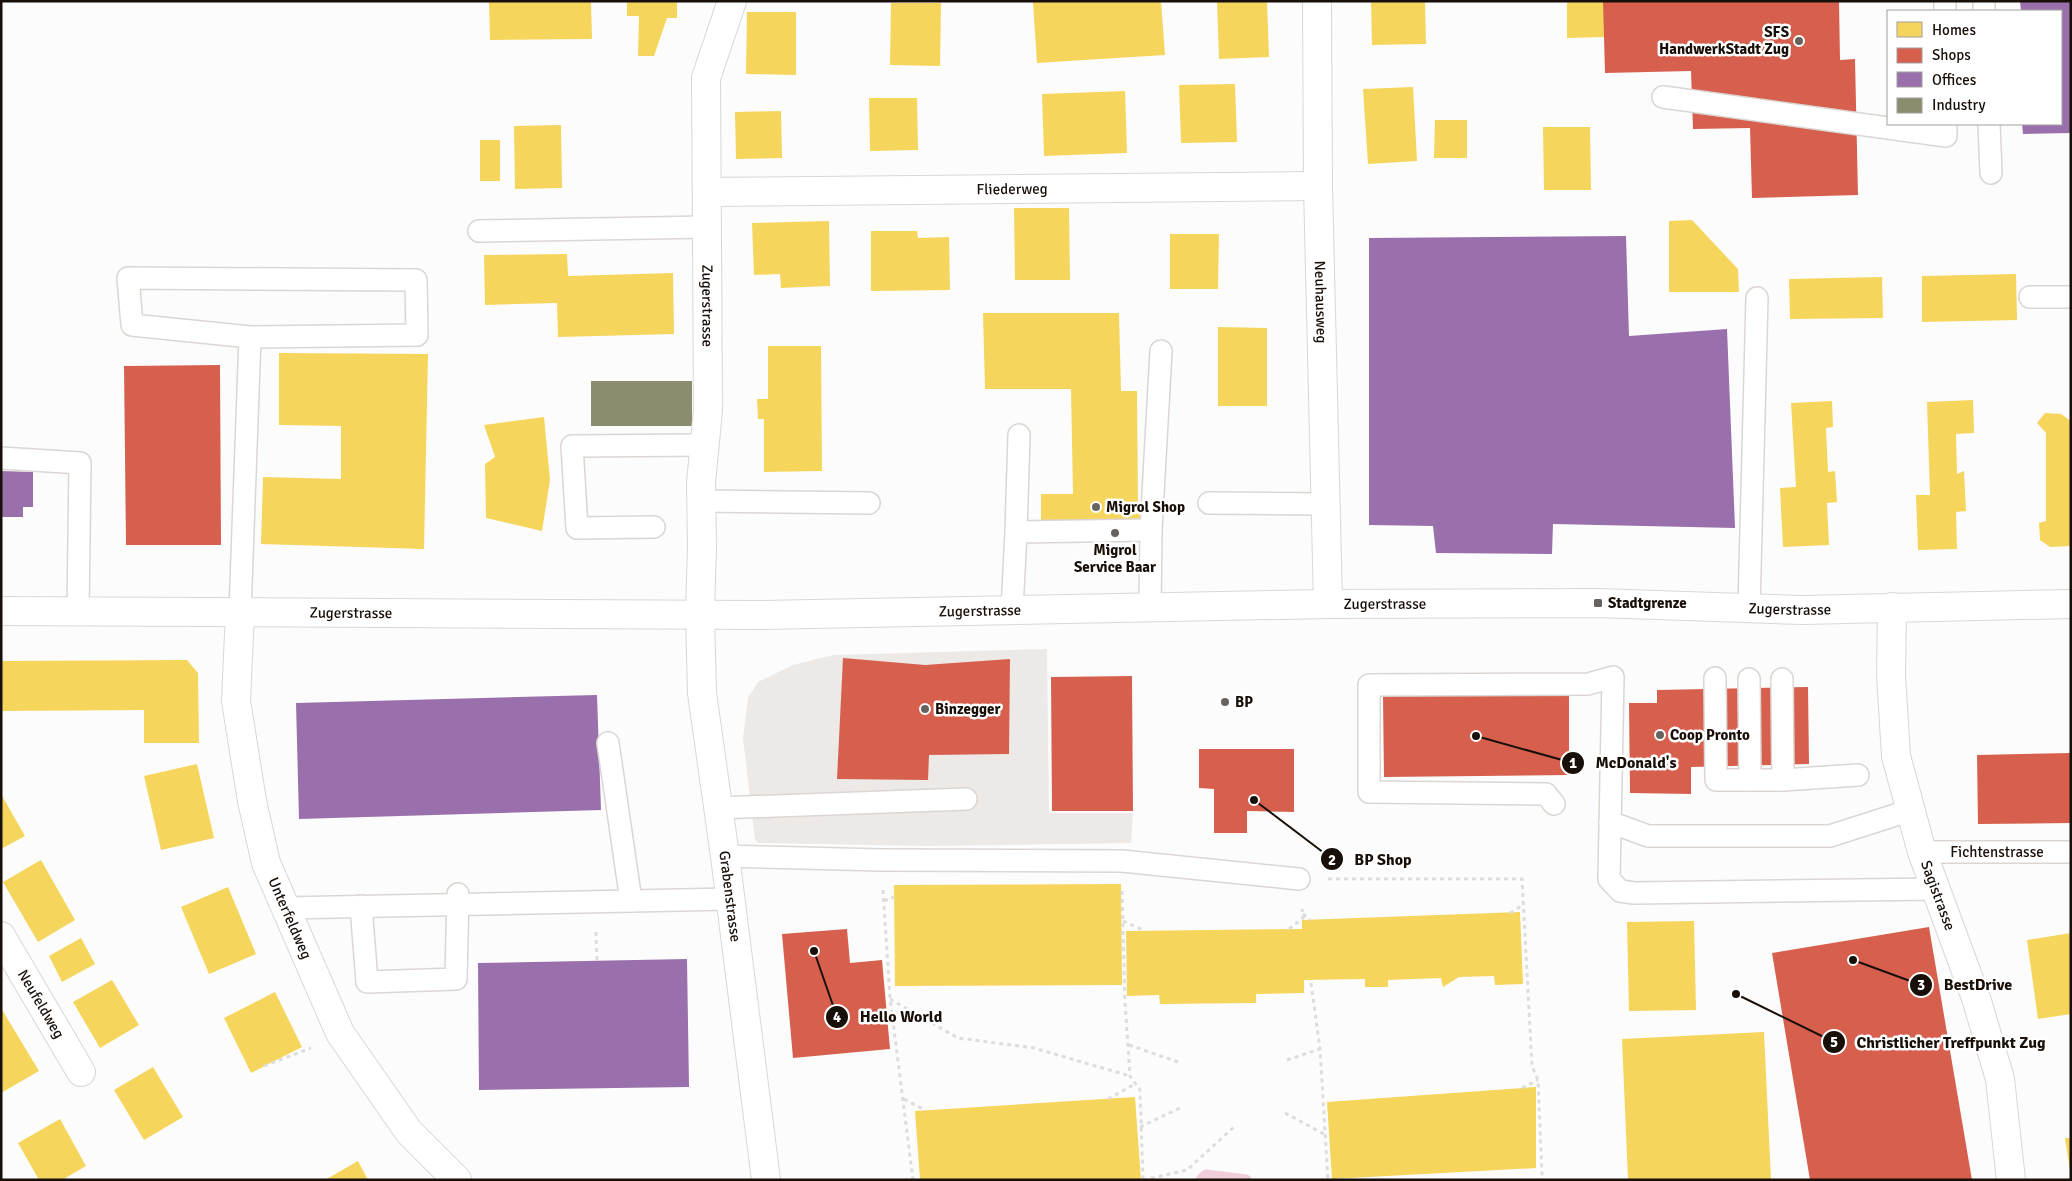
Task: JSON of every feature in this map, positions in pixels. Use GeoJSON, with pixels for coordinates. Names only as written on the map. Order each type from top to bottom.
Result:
{"type":"FeatureCollection","features":[{"type":"Feature","properties":{"kind":"street","name":"Zugerstrasse"},"geometry":{"type":"LineString","coordinates":[[700,614],[701,483],[708,410],[706,78],[732,1]]}},
{"type":"Feature","properties":{"kind":"street","name":"Neuhausweg"},"geometry":{"type":"LineString","coordinates":[[1316,1],[1318,186],[1328,604]]}},
{"type":"Feature","properties":{"kind":"street","name":"Fliederweg"},"geometry":{"type":"LineString","coordinates":[[707,192],[1318,186]]}},
{"type":"Feature","properties":{"kind":"street","name":"Zugerstrasse"},"geometry":{"type":"LineString","coordinates":[[1,611],[770,615],[1328,604],[1598,603],[1803,610],[2071,604]]}},
{"type":"Feature","properties":{"kind":"street","name":"Sagistrasse"},"geometry":{"type":"LineString","coordinates":[[1892,607],[1891,675],[1896,756],[1922,852],[1976,998],[2000,1079],[2012,1180]]}},
{"type":"Feature","properties":{"kind":"street","name":"Unterfeldweg"},"geometry":{"type":"LineString","coordinates":[[240,612],[236,701],[250,792],[266,863],[340,1033],[409,1132],[457,1180]]}},
{"type":"Feature","properties":{"kind":"street","name":"Grabenstrasse"},"geometry":{"type":"LineString","coordinates":[[700,614],[702,693],[725,856],[766,1180]]}},
{"type":"Feature","properties":{"kind":"street","name":"Neufeldweg"},"geometry":{"type":"LineString","coordinates":[[1,936],[82,1072]]}},
{"type":"Feature","properties":{"kind":"lane"},"geometry":{"type":"LineString","coordinates":[[1663,97],[1946,136],[1946,125]]}},
{"type":"Feature","properties":{"kind":"lane"},"geometry":{"type":"LineString","coordinates":[[1989,125],[1991,173]]}},
{"type":"Feature","properties":{"kind":"lane"},"geometry":{"type":"LineString","coordinates":[[479,231],[707,227]]}},
{"type":"Feature","properties":{"kind":"lane"},"geometry":{"type":"LineString","coordinates":[[128,278],[416,280],[417,336],[250,337],[132,325],[128,278]]}},
{"type":"Feature","properties":{"kind":"lane"},"geometry":{"type":"LineString","coordinates":[[2030,297],[2071,297]]}},
{"type":"Feature","properties":{"kind":"lane"},"geometry":{"type":"LineString","coordinates":[[1749,608],[1758,298]]}},
{"type":"Feature","properties":{"kind":"lane"},"geometry":{"type":"LineString","coordinates":[[240,612],[250,337]]}},
{"type":"Feature","properties":{"kind":"lane"},"geometry":{"type":"LineString","coordinates":[[1150,607],[1151,530],[1161,350]]}},
{"type":"Feature","properties":{"kind":"lane"},"geometry":{"type":"LineString","coordinates":[[1012,610],[1020,435]]}},
{"type":"Feature","properties":{"kind":"lane"},"geometry":{"type":"LineString","coordinates":[[654,527],[577,528],[572,446],[704,445]]}},
{"type":"Feature","properties":{"kind":"lane"},"geometry":{"type":"LineString","coordinates":[[1,458],[80,464],[78,611]]}},
{"type":"Feature","properties":{"kind":"lane"},"geometry":{"type":"LineString","coordinates":[[701,501],[869,503]]}},
{"type":"Feature","properties":{"kind":"lane"},"geometry":{"type":"LineString","coordinates":[[1209,503],[1325,504]]}},
{"type":"Feature","properties":{"kind":"lane"},"geometry":{"type":"LineString","coordinates":[[1016,532],[1151,530]]}},
{"type":"Feature","properties":{"kind":"lane"},"geometry":{"type":"LineString","coordinates":[[1554,804],[1546,794],[1369,792],[1368,685],[1588,684],[1613,677],[1610,879],[1620,891],[1634,893],[1935,890]]}},
{"type":"Feature","properties":{"kind":"lane"},"geometry":{"type":"LineString","coordinates":[[1715,678],[1716,780],[1783,780],[1858,775]]}},
{"type":"Feature","properties":{"kind":"lane"},"geometry":{"type":"LineString","coordinates":[[1782,678],[1783,780]]}},
{"type":"Feature","properties":{"kind":"lane"},"geometry":{"type":"LineString","coordinates":[[1749,679],[1750,780]]}},
{"type":"Feature","properties":{"kind":"lane"},"geometry":{"type":"LineString","coordinates":[[608,743],[631,901]]}},
{"type":"Feature","properties":{"kind":"lane"},"geometry":{"type":"LineString","coordinates":[[718,808],[966,799]]}},
{"type":"Feature","properties":{"kind":"lane"},"geometry":{"type":"LineString","coordinates":[[1610,822],[1648,836],[1830,836],[1911,810]]}},
{"type":"Feature","properties":{"kind":"lane","name":"Fichtenstrasse"},"geometry":{"type":"LineString","coordinates":[[1922,852],[2071,852]]}},
{"type":"Feature","properties":{"kind":"lane"},"geometry":{"type":"LineString","coordinates":[[725,856],[881,860],[1122,861],[1299,879]]}},
{"type":"Feature","properties":{"kind":"lane"},"geometry":{"type":"LineString","coordinates":[[285,908],[361,906],[458,899],[631,901],[730,899]]}},
{"type":"Feature","properties":{"kind":"lane"},"geometry":{"type":"LineString","coordinates":[[361,906],[367,982],[456,979],[458,899]]}},
{"type":"Feature","properties":{"kind":"path"},"geometry":{"type":"LineString","coordinates":[[881,860],[890,998],[913,1180]]}},
{"type":"Feature","properties":{"kind":"path"},"geometry":{"type":"LineString","coordinates":[[1122,861],[1125,1002],[1130,1076],[1140,1090],[1142,1180],[1187,1170],[1234,1127]]}},
{"type":"Feature","properties":{"kind":"path"},"geometry":{"type":"LineString","coordinates":[[1299,879],[1522,879],[1532,1066],[1538,1080],[1542,1174],[1540,1180]]}},
{"type":"Feature","properties":{"kind":"path"},"geometry":{"type":"LineString","coordinates":[[884,901],[894,897]]}},
{"type":"Feature","properties":{"kind":"path"},"geometry":{"type":"LineString","coordinates":[[1510,913],[1523,905]]}},
{"type":"Feature","properties":{"kind":"path"},"geometry":{"type":"LineString","coordinates":[[1289,929],[1303,916],[1310,920]]}},
{"type":"Feature","properties":{"kind":"path"},"geometry":{"type":"LineString","coordinates":[[1123,921],[1145,931]]}},
{"type":"Feature","properties":{"kind":"path"},"geometry":{"type":"LineString","coordinates":[[596,924],[597,961]]}},
{"type":"Feature","properties":{"kind":"path"},"geometry":{"type":"LineString","coordinates":[[884,979],[888,977]]}},
{"type":"Feature","properties":{"kind":"path"},"geometry":{"type":"LineString","coordinates":[[1311,983],[1320,1049],[1328,1180]]}},
{"type":"Feature","properties":{"kind":"path"},"geometry":{"type":"LineString","coordinates":[[890,998],[958,1038],[1034,1048],[1130,1076]]}},
{"type":"Feature","properties":{"kind":"path"},"geometry":{"type":"LineString","coordinates":[[264,1066],[303,1052],[340,1033]]}},
{"type":"Feature","properties":{"kind":"path"},"geometry":{"type":"LineString","coordinates":[[1129,1044],[1178,1062]]}},
{"type":"Feature","properties":{"kind":"path"},"geometry":{"type":"LineString","coordinates":[[1287,1060],[1320,1049]]}},
{"type":"Feature","properties":{"kind":"path"},"geometry":{"type":"LineString","coordinates":[[1522,1088],[1538,1080]]}},
{"type":"Feature","properties":{"kind":"path"},"geometry":{"type":"LineString","coordinates":[[1108,1098],[1135,1084]]}},
{"type":"Feature","properties":{"kind":"path"},"geometry":{"type":"LineString","coordinates":[[903,1099],[925,1110]]}},
{"type":"Feature","properties":{"kind":"path"},"geometry":{"type":"LineString","coordinates":[[1140,1127],[1182,1107]]}},
{"type":"Feature","properties":{"kind":"path"},"geometry":{"type":"LineString","coordinates":[[1285,1113],[1324,1134]]}},
{"type":"Feature","properties":{"kind":"shaded area"},"geometry":{"type":"Polygon","coordinates":[[[1047,649],[1049,813],[1133,813],[1131,843],[927,846],[758,843],[755,840],[743,738],[748,698],[758,682],[793,665],[834,655],[1047,649]]]}},
{"type":"Feature","properties":{"kind":"building: Homes"},"geometry":{"type":"Polygon","coordinates":[[[489,1],[591,1],[592,39],[490,40],[489,1]]]}},
{"type":"Feature","properties":{"kind":"building: Homes"},"geometry":{"type":"Polygon","coordinates":[[[627,1],[677,1],[677,18],[667,18],[654,56],[638,56],[639,16],[627,16],[627,1]]]}},
{"type":"Feature","properties":{"kind":"building: Homes"},"geometry":{"type":"Polygon","coordinates":[[[1161,1],[1165,55],[1037,63],[1033,2],[1161,1]]]}},
{"type":"Feature","properties":{"kind":"building: Homes"},"geometry":{"type":"Polygon","coordinates":[[[1217,1],[1267,1],[1269,57],[1219,59],[1217,1]]]}},
{"type":"Feature","properties":{"kind":"building: Homes"},"geometry":{"type":"Polygon","coordinates":[[[1371,1],[1425,1],[1426,44],[1372,45],[1371,1]]]}},
{"type":"Feature","properties":{"kind":"building: Homes"},"geometry":{"type":"Polygon","coordinates":[[[1567,1],[1833,1],[1833,31],[1567,38],[1567,1]]]}},
{"type":"Feature","properties":{"kind":"building: Homes"},"geometry":{"type":"Polygon","coordinates":[[[891,3],[941,3],[940,66],[890,65],[891,3]]]}},
{"type":"Feature","properties":{"kind":"building: Homes"},"geometry":{"type":"Polygon","coordinates":[[[747,12],[796,12],[796,75],[746,74],[747,12]]]}},
{"type":"Feature","properties":{"kind":"building: Homes"},"geometry":{"type":"Polygon","coordinates":[[[1235,84],[1237,142],[1181,143],[1179,85],[1235,84]]]}},
{"type":"Feature","properties":{"kind":"building: Homes"},"geometry":{"type":"Polygon","coordinates":[[[1413,87],[1417,161],[1368,164],[1363,89],[1413,87]]]}},
{"type":"Feature","properties":{"kind":"building: Homes"},"geometry":{"type":"Polygon","coordinates":[[[1125,91],[1127,153],[1044,156],[1042,94],[1125,91]]]}},
{"type":"Feature","properties":{"kind":"building: Homes"},"geometry":{"type":"Polygon","coordinates":[[[869,98],[917,98],[918,150],[870,151],[869,98]]]}},
{"type":"Feature","properties":{"kind":"building: Homes"},"geometry":{"type":"Polygon","coordinates":[[[781,111],[782,158],[736,159],[735,112],[781,111]]]}},
{"type":"Feature","properties":{"kind":"building: Homes"},"geometry":{"type":"Polygon","coordinates":[[[1435,120],[1467,120],[1467,158],[1434,158],[1435,120]]]}},
{"type":"Feature","properties":{"kind":"building: Homes"},"geometry":{"type":"Polygon","coordinates":[[[561,125],[562,188],[515,189],[514,126],[561,125]]]}},
{"type":"Feature","properties":{"kind":"building: Homes"},"geometry":{"type":"Polygon","coordinates":[[[1543,127],[1590,127],[1591,190],[1544,190],[1543,127]]]}},
{"type":"Feature","properties":{"kind":"building: Homes"},"geometry":{"type":"Polygon","coordinates":[[[480,140],[500,140],[500,181],[480,181],[480,140]]]}},
{"type":"Feature","properties":{"kind":"building: Homes"},"geometry":{"type":"Polygon","coordinates":[[[1014,208],[1069,208],[1070,280],[1015,280],[1014,208]]]}},
{"type":"Feature","properties":{"kind":"building: Homes"},"geometry":{"type":"Polygon","coordinates":[[[1692,220],[1738,269],[1739,292],[1669,292],[1669,221],[1692,220]]]}},
{"type":"Feature","properties":{"kind":"building: Homes"},"geometry":{"type":"Polygon","coordinates":[[[829,221],[830,286],[781,288],[780,274],[754,275],[752,223],[829,221]]]}},
{"type":"Feature","properties":{"kind":"building: Homes"},"geometry":{"type":"Polygon","coordinates":[[[871,231],[917,231],[918,238],[949,237],[950,290],[871,291],[871,231]]]}},
{"type":"Feature","properties":{"kind":"building: Homes"},"geometry":{"type":"Polygon","coordinates":[[[1170,234],[1219,234],[1218,289],[1170,289],[1170,234]]]}},
{"type":"Feature","properties":{"kind":"building: Homes"},"geometry":{"type":"Polygon","coordinates":[[[567,254],[568,276],[673,273],[674,334],[558,337],[557,303],[485,305],[484,255],[567,254]]]}},
{"type":"Feature","properties":{"kind":"building: Homes"},"geometry":{"type":"Polygon","coordinates":[[[2016,274],[2017,320],[1922,322],[1922,276],[2016,274]]]}},
{"type":"Feature","properties":{"kind":"building: Homes"},"geometry":{"type":"Polygon","coordinates":[[[1882,277],[1883,318],[1790,319],[1789,279],[1882,277]]]}},
{"type":"Feature","properties":{"kind":"building: Homes"},"geometry":{"type":"Polygon","coordinates":[[[983,313],[1119,313],[1121,391],[1137,391],[1138,505],[1145,505],[1145,542],[1041,542],[1041,494],[1073,494],[1071,389],[985,389],[983,313]]]}},
{"type":"Feature","properties":{"kind":"building: Homes"},"geometry":{"type":"Polygon","coordinates":[[[1218,327],[1267,328],[1267,406],[1218,406],[1218,327]]]}},
{"type":"Feature","properties":{"kind":"building: Homes"},"geometry":{"type":"Polygon","coordinates":[[[768,346],[821,346],[822,471],[764,472],[764,419],[758,419],[757,399],[768,399],[768,346]]]}},
{"type":"Feature","properties":{"kind":"building: Homes"},"geometry":{"type":"Polygon","coordinates":[[[279,353],[428,354],[424,549],[261,544],[263,477],[341,479],[341,426],[279,425],[279,353]]]}},
{"type":"Feature","properties":{"kind":"building: Homes"},"geometry":{"type":"Polygon","coordinates":[[[1973,400],[1974,433],[1956,434],[1957,474],[1964,471],[1966,511],[1956,512],[1957,549],[1918,550],[1916,495],[1930,495],[1927,402],[1973,400]]]}},
{"type":"Feature","properties":{"kind":"building: Homes"},"geometry":{"type":"Polygon","coordinates":[[[1832,401],[1833,427],[1826,428],[1828,472],[1835,471],[1837,502],[1827,503],[1829,545],[1783,547],[1780,488],[1796,487],[1791,403],[1832,401]]]}},
{"type":"Feature","properties":{"kind":"building: Homes"},"geometry":{"type":"Polygon","coordinates":[[[2045,413],[2061,414],[2071,421],[2071,546],[2050,547],[2040,540],[2039,523],[2046,521],[2046,433],[2037,423],[2045,413]]]}},
{"type":"Feature","properties":{"kind":"building: Homes"},"geometry":{"type":"Polygon","coordinates":[[[544,417],[550,480],[542,531],[486,518],[485,464],[495,457],[484,425],[544,417]]]}},
{"type":"Feature","properties":{"kind":"building: Homes"},"geometry":{"type":"Polygon","coordinates":[[[187,660],[198,673],[199,743],[144,743],[144,710],[1,711],[1,661],[187,660]]]}},
{"type":"Feature","properties":{"kind":"building: Homes"},"geometry":{"type":"Polygon","coordinates":[[[197,764],[214,838],[161,850],[144,776],[197,764]]]}},
{"type":"Feature","properties":{"kind":"building: Homes"},"geometry":{"type":"Polygon","coordinates":[[[1,794],[25,836],[1,849],[1,794]]]}},
{"type":"Feature","properties":{"kind":"building: Homes"},"geometry":{"type":"Polygon","coordinates":[[[41,860],[75,920],[38,942],[3,882],[41,860]]]}},
{"type":"Feature","properties":{"kind":"building: Homes"},"geometry":{"type":"Polygon","coordinates":[[[1121,884],[1122,985],[895,986],[894,885],[1121,884]]]}},
{"type":"Feature","properties":{"kind":"building: Homes"},"geometry":{"type":"Polygon","coordinates":[[[228,887],[256,954],[209,974],[181,907],[228,887]]]}},
{"type":"Feature","properties":{"kind":"building: Homes"},"geometry":{"type":"Polygon","coordinates":[[[1520,912],[1523,984],[1495,985],[1494,976],[1459,977],[1443,987],[1441,978],[1388,980],[1388,987],[1365,987],[1365,979],[1304,980],[1304,993],[1256,994],[1256,1003],[1160,1004],[1159,995],[1127,996],[1126,931],[1302,929],[1302,920],[1520,912]]]}},
{"type":"Feature","properties":{"kind":"building: Homes"},"geometry":{"type":"Polygon","coordinates":[[[1694,921],[1696,1010],[1629,1011],[1627,922],[1694,921]]]}},
{"type":"Feature","properties":{"kind":"building: Homes"},"geometry":{"type":"Polygon","coordinates":[[[2071,933],[2071,1014],[2038,1019],[2027,940],[2071,933]]]}},
{"type":"Feature","properties":{"kind":"building: Homes"},"geometry":{"type":"Polygon","coordinates":[[[81,938],[95,964],[62,982],[49,956],[81,938]]]}},
{"type":"Feature","properties":{"kind":"building: Homes"},"geometry":{"type":"Polygon","coordinates":[[[112,980],[139,1025],[100,1048],[73,1002],[112,980]]]}},
{"type":"Feature","properties":{"kind":"building: Homes"},"geometry":{"type":"Polygon","coordinates":[[[275,992],[302,1047],[251,1073],[224,1018],[275,992]]]}},
{"type":"Feature","properties":{"kind":"building: Homes"},"geometry":{"type":"Polygon","coordinates":[[[1,1008],[39,1071],[1,1093],[1,1008]]]}},
{"type":"Feature","properties":{"kind":"building: Homes"},"geometry":{"type":"Polygon","coordinates":[[[1764,1032],[1771,1180],[1628,1180],[1622,1039],[1764,1032]]]}},
{"type":"Feature","properties":{"kind":"building: Homes"},"geometry":{"type":"Polygon","coordinates":[[[153,1067],[183,1117],[144,1140],[114,1090],[153,1067]]]}},
{"type":"Feature","properties":{"kind":"building: Homes"},"geometry":{"type":"Polygon","coordinates":[[[1536,1087],[1536,1168],[1332,1179],[1327,1102],[1536,1087]]]}},
{"type":"Feature","properties":{"kind":"building: Homes"},"geometry":{"type":"Polygon","coordinates":[[[1135,1097],[1141,1180],[920,1180],[915,1111],[1135,1097]]]}},
{"type":"Feature","properties":{"kind":"building: Homes"},"geometry":{"type":"Polygon","coordinates":[[[60,1119],[86,1166],[62,1180],[39,1180],[18,1143],[60,1119]]]}},
{"type":"Feature","properties":{"kind":"building: Homes"},"geometry":{"type":"Polygon","coordinates":[[[2065,1138],[2071,1138],[2071,1171],[2070,1171],[2065,1138]]]}},
{"type":"Feature","properties":{"kind":"building: Homes"},"geometry":{"type":"Polygon","coordinates":[[[358,1161],[368,1180],[325,1180],[358,1161]]]}},
{"type":"Feature","properties":{"kind":"building: Shops"},"geometry":{"type":"Polygon","coordinates":[[[1603,1],[1839,1],[1840,60],[1855,59],[1858,195],[1752,198],[1750,128],[1693,129],[1691,71],[1605,73],[1603,1]]]}},
{"type":"Feature","properties":{"kind":"building: Shops"},"geometry":{"type":"Polygon","coordinates":[[[220,365],[221,545],[126,545],[124,366],[220,365]]]}},
{"type":"Feature","properties":{"kind":"building: Shops","name":"Binzegger"},"geometry":{"type":"Polygon","coordinates":[[[843,658],[925,665],[1010,659],[1009,754],[929,755],[928,780],[837,779],[843,658]]]}},
{"type":"Feature","properties":{"kind":"building: Shops"},"geometry":{"type":"Polygon","coordinates":[[[1132,676],[1133,811],[1052,811],[1051,677],[1132,676]]]}},
{"type":"Feature","properties":{"kind":"building: Shops"},"geometry":{"type":"Polygon","coordinates":[[[1808,687],[1809,764],[1691,767],[1691,794],[1630,793],[1629,703],[1657,703],[1657,690],[1808,687]]]}},
{"type":"Feature","properties":{"kind":"building: Shops"},"geometry":{"type":"Polygon","coordinates":[[[1569,694],[1569,775],[1384,777],[1383,696],[1569,694]]]}},
{"type":"Feature","properties":{"kind":"building: Shops"},"geometry":{"type":"Polygon","coordinates":[[[1199,749],[1294,749],[1294,812],[1247,811],[1247,833],[1214,833],[1214,789],[1199,788],[1199,749]]]}},
{"type":"Feature","properties":{"kind":"building: Shops"},"geometry":{"type":"Polygon","coordinates":[[[2071,753],[2071,823],[1978,824],[1977,755],[2071,753]]]}},
{"type":"Feature","properties":{"kind":"building: Shops"},"geometry":{"type":"Polygon","coordinates":[[[1929,927],[1972,1180],[1810,1180],[1772,953],[1929,927]]]}},
{"type":"Feature","properties":{"kind":"building: Shops"},"geometry":{"type":"Polygon","coordinates":[[[847,929],[850,963],[882,960],[890,1049],[793,1058],[782,934],[847,929]]]}},
{"type":"Feature","properties":{"kind":"building: Offices"},"geometry":{"type":"Polygon","coordinates":[[[2020,1],[2071,1],[2071,133],[2023,134],[2022,125],[2062,125],[2062,10],[2021,10],[2020,1]]]}},
{"type":"Feature","properties":{"kind":"building: Offices"},"geometry":{"type":"Polygon","coordinates":[[[1626,236],[1629,336],[1727,329],[1735,528],[1553,524],[1552,554],[1436,553],[1433,526],[1369,525],[1369,238],[1626,236]]]}},
{"type":"Feature","properties":{"kind":"building: Offices"},"geometry":{"type":"Polygon","coordinates":[[[1,471],[33,472],[33,507],[23,507],[23,517],[1,517],[1,471]]]}},
{"type":"Feature","properties":{"kind":"building: Offices"},"geometry":{"type":"Polygon","coordinates":[[[597,695],[601,810],[299,819],[296,703],[597,695]]]}},
{"type":"Feature","properties":{"kind":"building: Offices"},"geometry":{"type":"Polygon","coordinates":[[[687,959],[689,1087],[479,1090],[478,963],[687,959]]]}},
{"type":"Feature","properties":{"kind":"building: Industry"},"geometry":{"type":"Polygon","coordinates":[[[591,381],[692,381],[692,426],[591,426],[591,381]]]}},
{"type":"Feature","properties":{"kind":"waterway"},"geometry":{"type":"LineString","coordinates":[[1201,1180],[1206,1175],[1246,1180]]}},
{"type":"Feature","properties":{"kind":"place","name":"SFS HandwerkStadt Zug"},"geometry":{"type":"Point","coordinates":[1799,41]}},
{"type":"Feature","properties":{"kind":"place","name":"Migrol Shop"},"geometry":{"type":"Point","coordinates":[1096,507]}},
{"type":"Feature","properties":{"kind":"place","name":"Migrol Service Baar"},"geometry":{"type":"Point","coordinates":[1115,533]}},
{"type":"Feature","properties":{"kind":"place","name":"Stadtgrenze"},"geometry":{"type":"Point","coordinates":[1598,603]}},
{"type":"Feature","properties":{"kind":"place","name":"BP"},"geometry":{"type":"Point","coordinates":[1225,702]}},
{"type":"Feature","properties":{"kind":"place","name":"Binzegger"},"geometry":{"type":"Point","coordinates":[925,709]}},
{"type":"Feature","properties":{"kind":"place","name":"Coop Pronto"},"geometry":{"type":"Point","coordinates":[1660,735]}},
{"type":"Feature","properties":{"kind":"place","name":"McDonald's"},"geometry":{"type":"Point","coordinates":[1476,736]}},
{"type":"Feature","properties":{"kind":"place","name":"BP Shop"},"geometry":{"type":"Point","coordinates":[1254,800]}},
{"type":"Feature","properties":{"kind":"place","name":"Hello World"},"geometry":{"type":"Point","coordinates":[814,951]}},
{"type":"Feature","properties":{"kind":"place","name":"BestDrive"},"geometry":{"type":"Point","coordinates":[1853,960]}},
{"type":"Feature","properties":{"kind":"place","name":"Christlicher Treffpunkt Zug"},"geometry":{"type":"Point","coordinates":[1736,994]}}]}
